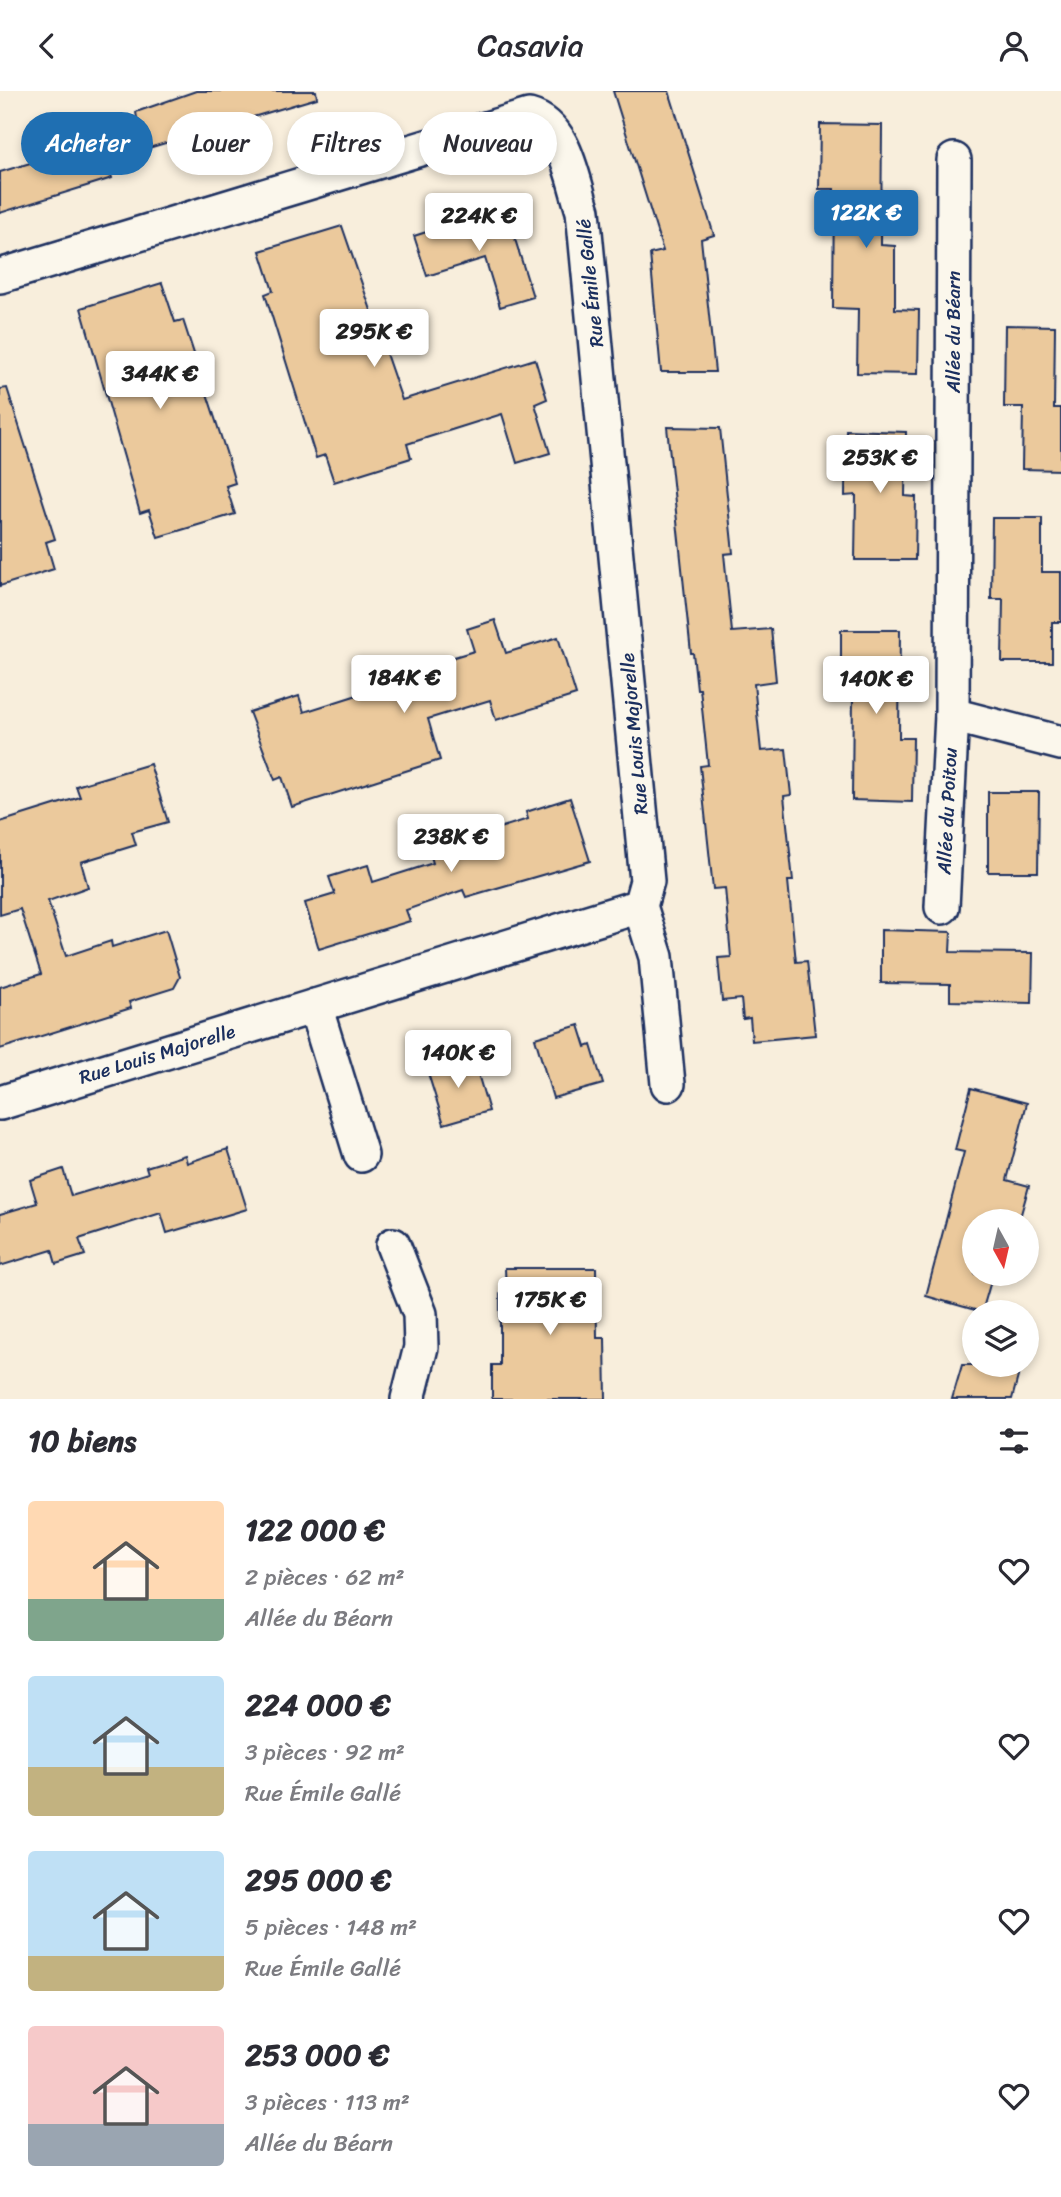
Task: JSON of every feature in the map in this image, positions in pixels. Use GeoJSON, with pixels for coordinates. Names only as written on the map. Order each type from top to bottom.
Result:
{"type":"FeatureCollection","features":[{"type":"Feature","properties":{"kind":"street","name":"Rue Émile Gallé"},"geometry":{"type":"LineString","coordinates":[[0,276],[529,116],[543,120],[558,136],[583,211],[618,561]]}},
{"type":"Feature","properties":{"kind":"street","name":"Allée du Béarn"},"geometry":{"type":"LineString","coordinates":[[952,715],[954,160]]}},
{"type":"Feature","properties":{"kind":"street","name":"Rue Louis Majorelle"},"geometry":{"type":"LineString","coordinates":[[618,561],[647,881],[640,906],[656,957],[668,1084]]}},
{"type":"Feature","properties":{"kind":"street"},"geometry":{"type":"LineString","coordinates":[[952,715],[1061,743]]}},
{"type":"Feature","properties":{"kind":"street","name":"Allée du Poitou"},"geometry":{"type":"LineString","coordinates":[[942,907],[952,715]]}},
{"type":"Feature","properties":{"kind":"street","name":"Rue Louis Majorelle"},"geometry":{"type":"LineString","coordinates":[[0,1103],[640,906]]}},
{"type":"Feature","properties":{"kind":"street"},"geometry":{"type":"LineString","coordinates":[[315,1006],[361,1155]]}},
{"type":"Feature","properties":{"kind":"street"},"geometry":{"type":"LineString","coordinates":[[393,1245],[420,1314],[421,1347],[408,1399]]}},
{"type":"Feature","properties":{"kind":"building"},"geometry":{"type":"Polygon","coordinates":[[[196,91],[316,91],[317,98],[270,112],[167,112],[167,143],[153,147],[153,112],[136,112],[196,91]]]}},
{"type":"Feature","properties":{"kind":"building"},"geometry":{"type":"Polygon","coordinates":[[[613,91],[669,91],[714,235],[701,239],[715,372],[661,372],[650,254],[663,251],[613,91]]]}},
{"type":"Feature","properties":{"kind":"building"},"geometry":{"type":"Polygon","coordinates":[[[820,124],[882,125],[881,245],[895,246],[895,309],[919,310],[918,374],[857,373],[858,309],[833,308],[834,189],[819,189],[820,124]]]}},
{"type":"Feature","properties":{"kind":"building"},"geometry":{"type":"Polygon","coordinates":[[[21,166],[21,175],[111,175],[112,178],[0,213],[0,172],[21,166]]]}},
{"type":"Feature","properties":{"kind":"building"},"geometry":{"type":"Polygon","coordinates":[[[505,207],[533,297],[500,307],[485,258],[427,276],[414,236],[505,207]]]}},
{"type":"Feature","properties":{"kind":"building"},"geometry":{"type":"Polygon","coordinates":[[[342,226],[402,400],[535,359],[547,399],[535,404],[550,453],[517,463],[502,414],[407,444],[411,458],[334,482],[325,455],[316,458],[265,294],[273,291],[260,251],[342,226]]]}},
{"type":"Feature","properties":{"kind":"building"},"geometry":{"type":"Polygon","coordinates":[[[162,283],[175,322],[183,320],[226,452],[235,483],[226,486],[235,514],[158,537],[149,510],[140,513],[81,308],[162,283]]]}},
{"type":"Feature","properties":{"kind":"building"},"geometry":{"type":"Polygon","coordinates":[[[1005,325],[1055,326],[1054,408],[1061,408],[1061,470],[1022,469],[1023,407],[1004,407],[1005,325]]]}},
{"type":"Feature","properties":{"kind":"building"},"geometry":{"type":"Polygon","coordinates":[[[7,388],[55,539],[46,542],[54,569],[0,586],[0,389],[7,388]]]}},
{"type":"Feature","properties":{"kind":"building"},"geometry":{"type":"Polygon","coordinates":[[[667,427],[720,428],[733,553],[724,554],[732,632],[771,629],[776,681],[754,684],[761,751],[786,749],[791,795],[784,796],[793,881],[788,881],[796,962],[807,961],[815,1035],[752,1041],[750,1018],[743,1019],[741,999],[722,1001],[718,958],[731,957],[725,888],[713,889],[700,766],[708,765],[700,689],[697,689],[691,653],[667,427]]]}},
{"type":"Feature","properties":{"kind":"building"},"geometry":{"type":"Polygon","coordinates":[[[846,430],[906,432],[905,496],[916,497],[915,560],[855,560],[856,495],[845,496],[846,430]]]}},
{"type":"Feature","properties":{"kind":"building"},"geometry":{"type":"Polygon","coordinates":[[[992,518],[1042,518],[1042,572],[1061,572],[1061,622],[1052,622],[1052,662],[1002,662],[1003,599],[991,599],[992,518]]]}},
{"type":"Feature","properties":{"kind":"building"},"geometry":{"type":"Polygon","coordinates":[[[495,620],[506,653],[558,637],[576,695],[496,720],[490,700],[428,719],[440,760],[292,807],[282,777],[275,780],[249,712],[299,696],[304,712],[370,691],[368,683],[474,651],[467,629],[495,620]]]}},
{"type":"Feature","properties":{"kind":"building"},"geometry":{"type":"Polygon","coordinates":[[[841,630],[900,630],[899,738],[913,738],[912,802],[852,800],[853,692],[841,692],[841,630]]]}},
{"type":"Feature","properties":{"kind":"building"},"geometry":{"type":"Polygon","coordinates":[[[150,764],[168,822],[132,832],[136,845],[81,862],[88,887],[48,901],[66,956],[111,941],[112,947],[166,930],[180,977],[174,988],[129,1002],[131,1008],[0,1049],[0,987],[41,974],[20,909],[0,915],[0,822],[80,797],[76,786],[150,764]]]}},
{"type":"Feature","properties":{"kind":"building"},"geometry":{"type":"Polygon","coordinates":[[[988,792],[1039,792],[1038,872],[988,872],[988,792]]]}},
{"type":"Feature","properties":{"kind":"building"},"geometry":{"type":"Polygon","coordinates":[[[570,798],[590,861],[466,897],[463,890],[406,910],[410,921],[319,949],[305,903],[335,894],[329,877],[368,865],[373,882],[433,863],[429,850],[528,819],[526,812],[570,798]]]}},
{"type":"Feature","properties":{"kind":"building"},"geometry":{"type":"Polygon","coordinates":[[[881,930],[951,932],[950,952],[1033,953],[1032,1003],[950,1001],[950,984],[881,983],[881,930]]]}},
{"type":"Feature","properties":{"kind":"building"},"geometry":{"type":"Polygon","coordinates":[[[579,1025],[586,1047],[591,1045],[603,1084],[553,1098],[535,1038],[579,1025]]]}},
{"type":"Feature","properties":{"kind":"building"},"geometry":{"type":"Polygon","coordinates":[[[473,1057],[489,1111],[444,1124],[427,1070],[473,1057]]]}},
{"type":"Feature","properties":{"kind":"building"},"geometry":{"type":"Polygon","coordinates":[[[971,1088],[1027,1103],[1007,1180],[1029,1186],[1022,1209],[962,1209],[962,1286],[990,1286],[985,1300],[962,1300],[962,1306],[926,1296],[964,1152],[955,1150],[971,1088]]]}},
{"type":"Feature","properties":{"kind":"building"},"geometry":{"type":"Polygon","coordinates":[[[228,1149],[247,1209],[167,1233],[161,1213],[79,1239],[85,1255],[56,1264],[52,1250],[0,1266],[0,1214],[37,1203],[30,1180],[63,1169],[71,1196],[148,1173],[146,1167],[185,1155],[187,1163],[228,1149]]]}},
{"type":"Feature","properties":{"kind":"building"},"geometry":{"type":"Polygon","coordinates":[[[505,1268],[596,1268],[597,1338],[605,1338],[606,1399],[492,1399],[492,1365],[500,1365],[500,1294],[506,1293],[505,1268]]]}},
{"type":"Feature","properties":{"kind":"building"},"geometry":{"type":"Polygon","coordinates":[[[962,1365],[962,1377],[1018,1377],[1012,1399],[952,1399],[962,1365]]]}}]}
